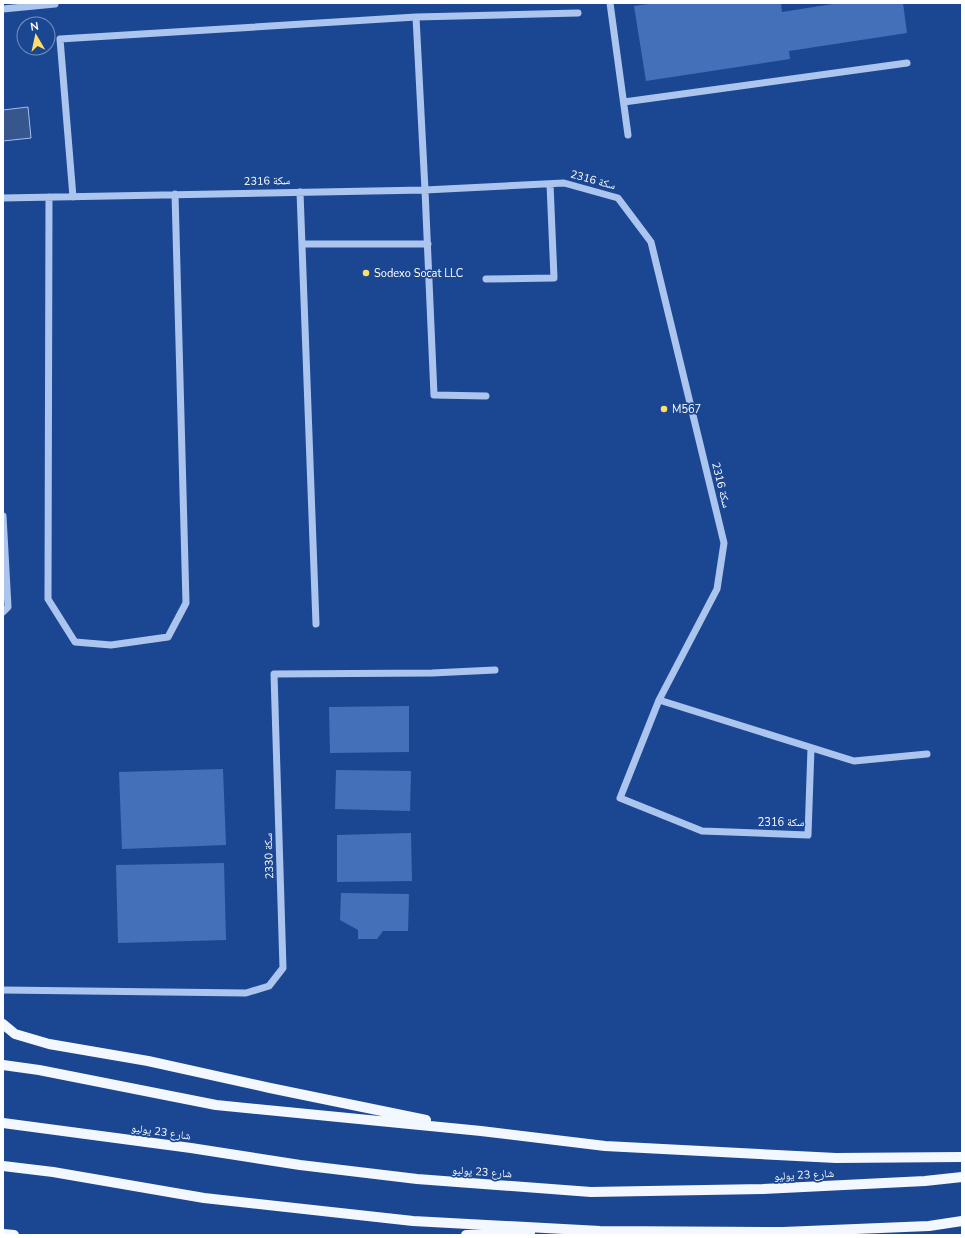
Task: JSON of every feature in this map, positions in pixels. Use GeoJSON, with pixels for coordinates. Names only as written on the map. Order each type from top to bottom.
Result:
{"type":"FeatureCollection","features":[{"type":"Feature","properties":{"kind":"main road"},"geometry":{"type":"LineString","coordinates":[[3,1024],[15,1034],[49,1044],[148,1061],[270,1088],[481,1131]]}},
{"type":"Feature","properties":{"kind":"main road"},"geometry":{"type":"LineString","coordinates":[[3,1065],[39,1070],[216,1105],[481,1131],[605,1146],[844,1158],[962,1157]]}},
{"type":"Feature","properties":{"kind":"main road","name":"شارع 23 يوليو"},"geometry":{"type":"LineString","coordinates":[[3,1123],[184,1147],[300,1165],[409,1178],[591,1192],[771,1188],[925,1181],[962,1177]]}},
{"type":"Feature","properties":{"kind":"main road"},"geometry":{"type":"LineString","coordinates":[[3,1166],[53,1172],[204,1198],[413,1221],[600,1231]]}},
{"type":"Feature","properties":{"kind":"main road"},"geometry":{"type":"LineString","coordinates":[[466,1235],[600,1231],[783,1232],[929,1226],[962,1221]]}},
{"type":"Feature","properties":{"kind":"main road"},"geometry":{"type":"LineString","coordinates":[[3,1234],[14,1235]]}},
{"type":"Feature","properties":{"kind":"street"},"geometry":{"type":"LineString","coordinates":[[3,9],[55,3]]}},
{"type":"Feature","properties":{"kind":"street"},"geometry":{"type":"LineString","coordinates":[[610,3],[628,135]]}},
{"type":"Feature","properties":{"kind":"street"},"geometry":{"type":"LineString","coordinates":[[73,196],[60,39],[416,16],[578,13]]}},
{"type":"Feature","properties":{"kind":"street"},"geometry":{"type":"LineString","coordinates":[[416,16],[434,395],[486,396]]}},
{"type":"Feature","properties":{"kind":"street"},"geometry":{"type":"LineString","coordinates":[[624,102],[907,63]]}},
{"type":"Feature","properties":{"kind":"street","name":"2316 سكة"},"geometry":{"type":"LineString","coordinates":[[3,198],[425,190],[564,183],[618,198],[650,242],[724,543],[718,589],[659,700],[620,798],[702,831],[808,835],[811,748]]}},
{"type":"Feature","properties":{"kind":"street"},"geometry":{"type":"LineString","coordinates":[[486,279],[554,278],[550,184]]}},
{"type":"Feature","properties":{"kind":"street"},"geometry":{"type":"LineString","coordinates":[[300,192],[316,624]]}},
{"type":"Feature","properties":{"kind":"street"},"geometry":{"type":"LineString","coordinates":[[48,197],[48,599],[75,642],[111,645],[168,637],[186,603],[175,194]]}},
{"type":"Feature","properties":{"kind":"street"},"geometry":{"type":"LineString","coordinates":[[302,244],[428,244]]}},
{"type":"Feature","properties":{"kind":"street"},"geometry":{"type":"LineString","coordinates":[[3,516],[8,607],[3,612]]}},
{"type":"Feature","properties":{"kind":"street","name":"سكة 2330"},"geometry":{"type":"LineString","coordinates":[[3,990],[246,994],[269,986],[283,968],[274,674],[432,673],[494,670]]}},
{"type":"Feature","properties":{"kind":"street"},"geometry":{"type":"LineString","coordinates":[[659,700],[854,761],[927,754]]}},
{"type":"Feature","properties":{"kind":"water"},"geometry":{"type":"Polygon","coordinates":[[[28,107],[31,138],[3,141],[3,110],[28,107]]]}},
{"type":"Feature","properties":{"kind":"building"},"geometry":{"type":"Polygon","coordinates":[[[655,3],[781,3],[782,12],[839,3],[903,3],[907,33],[789,51],[790,59],[646,81],[634,6],[655,3]]]}},
{"type":"Feature","properties":{"kind":"building"},"geometry":{"type":"Polygon","coordinates":[[[409,706],[409,752],[330,753],[329,707],[409,706]]]}},
{"type":"Feature","properties":{"kind":"building"},"geometry":{"type":"Polygon","coordinates":[[[223,769],[226,845],[122,849],[119,772],[223,769]]]}},
{"type":"Feature","properties":{"kind":"building"},"geometry":{"type":"Polygon","coordinates":[[[336,770],[411,771],[410,811],[335,809],[336,770]]]}},
{"type":"Feature","properties":{"kind":"building"},"geometry":{"type":"Polygon","coordinates":[[[411,833],[412,881],[337,882],[337,835],[411,833]]]}},
{"type":"Feature","properties":{"kind":"building"},"geometry":{"type":"Polygon","coordinates":[[[224,863],[226,940],[118,943],[116,865],[224,863]]]}},
{"type":"Feature","properties":{"kind":"building"},"geometry":{"type":"Polygon","coordinates":[[[341,893],[409,894],[408,931],[383,931],[377,939],[358,939],[358,930],[340,920],[341,893]]]}},
{"type":"Feature","properties":{"kind":"place","name":"Sodexo Socat LLC"},"geometry":{"type":"Point","coordinates":[366,273]}},
{"type":"Feature","properties":{"kind":"place","name":"M567"},"geometry":{"type":"Point","coordinates":[664,409]}}]}
